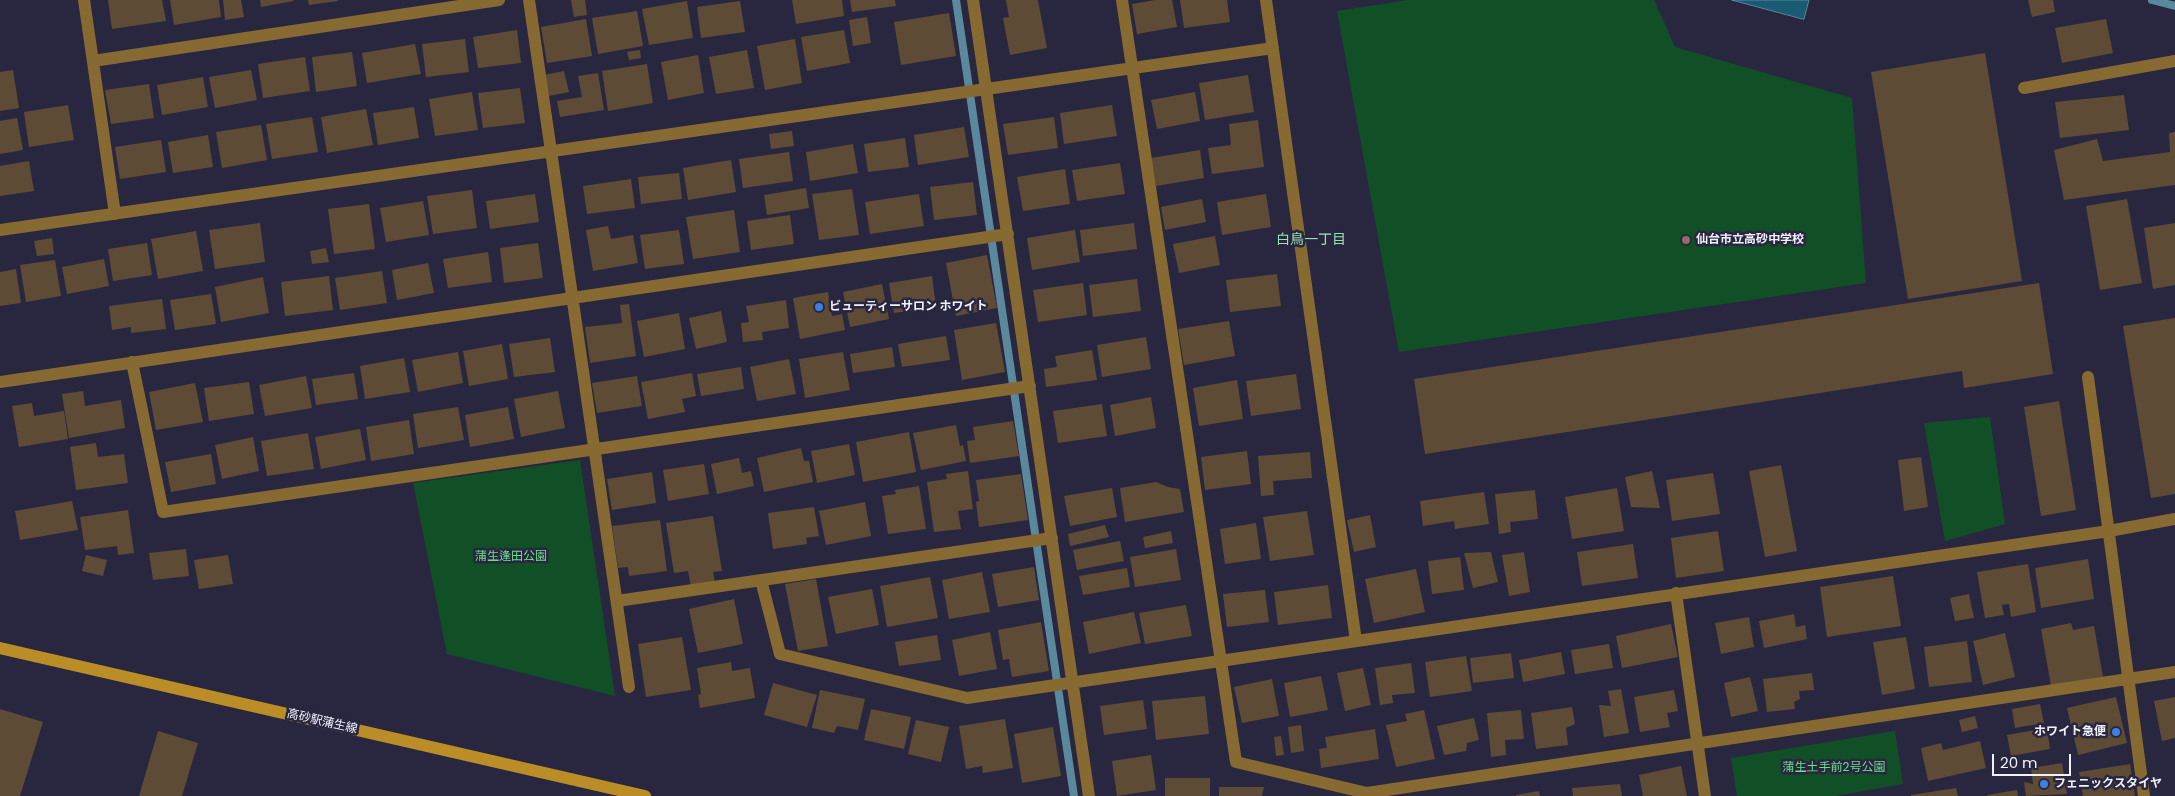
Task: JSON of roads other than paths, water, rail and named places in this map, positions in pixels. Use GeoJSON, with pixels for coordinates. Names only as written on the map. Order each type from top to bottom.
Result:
{"type":"FeatureCollection","features":[{"type":"Feature","properties":{"kind":"street"},"geometry":{"type":"LineString","coordinates":[[84,0],[115,214]]}},
{"type":"Feature","properties":{"kind":"street"},"geometry":{"type":"LineString","coordinates":[[93,61],[499,0]]}},
{"type":"Feature","properties":{"kind":"street"},"geometry":{"type":"LineString","coordinates":[[529,0],[629,687]]}},
{"type":"Feature","properties":{"kind":"street"},"geometry":{"type":"LineString","coordinates":[[974,0],[997,236],[1018,388],[1062,684],[1089,796]]}},
{"type":"Feature","properties":{"kind":"street"},"geometry":{"type":"LineString","coordinates":[[1122,0],[1236,762],[1367,792],[2175,672]]}},
{"type":"Feature","properties":{"kind":"street"},"geometry":{"type":"LineString","coordinates":[[1266,0],[1356,641]]}},
{"type":"Feature","properties":{"kind":"street"},"geometry":{"type":"LineString","coordinates":[[0,230],[1273,48]]}},
{"type":"Feature","properties":{"kind":"street"},"geometry":{"type":"LineString","coordinates":[[2024,88],[2175,62]]}},
{"type":"Feature","properties":{"kind":"street"},"geometry":{"type":"LineString","coordinates":[[0,382],[997,236]]}},
{"type":"Feature","properties":{"kind":"street"},"geometry":{"type":"LineString","coordinates":[[132,362],[163,512],[1018,388]]}},
{"type":"Feature","properties":{"kind":"street"},"geometry":{"type":"LineString","coordinates":[[2088,377],[2144,796]]}},
{"type":"Feature","properties":{"kind":"street"},"geometry":{"type":"LineString","coordinates":[[761,580],[780,654],[967,698],[2109,531],[2175,519]]}},
{"type":"Feature","properties":{"kind":"street"},"geometry":{"type":"LineString","coordinates":[[616,601],[1041,540]]}},
{"type":"Feature","properties":{"kind":"street"},"geometry":{"type":"LineString","coordinates":[[1676,593],[1704,796]]}},
{"type":"Feature","properties":{"kind":"street","name":"高砂駅蒲生線"},"geometry":{"type":"LineString","coordinates":[[0,648],[645,796]]}},
{"type":"Feature","properties":{"kind":"water"},"geometry":{"type":"Polygon","coordinates":[[[1732,0],[1809,0],[1804,19],[1732,0]]]}},
{"type":"Feature","properties":{"kind":"waterway"},"geometry":{"type":"LineString","coordinates":[[956,0],[1074,796]]}},
{"type":"Feature","properties":{"kind":"waterway"},"geometry":{"type":"LineString","coordinates":[[2152,0],[2175,6]]}},
{"type":"Feature","properties":{"kind":"place","name":"仙台市立高砂中学校"},"geometry":{"type":"Point","coordinates":[1686,240]}},
{"type":"Feature","properties":{"kind":"place","name":"ビューティーサロン ホワイト"},"geometry":{"type":"Point","coordinates":[819,307]}},
{"type":"Feature","properties":{"kind":"place","name":"ホワイト急便"},"geometry":{"type":"Point","coordinates":[2116,732]}},
{"type":"Feature","properties":{"kind":"place","name":"フェニックスタイヤ"},"geometry":{"type":"Point","coordinates":[2044,784]}},
{"type":"Feature","properties":{"kind":"district","name":"白鳥一丁目"},"geometry":{"type":"Point","coordinates":[1311,240]}},
{"type":"Feature","properties":{"kind":"park label","name":"蒲生逢田公園"},"geometry":{"type":"Point","coordinates":[511,557]}},
{"type":"Feature","properties":{"kind":"park label","name":"蒲生土手前2号公園"},"geometry":{"type":"Point","coordinates":[1834,768]}}]}
